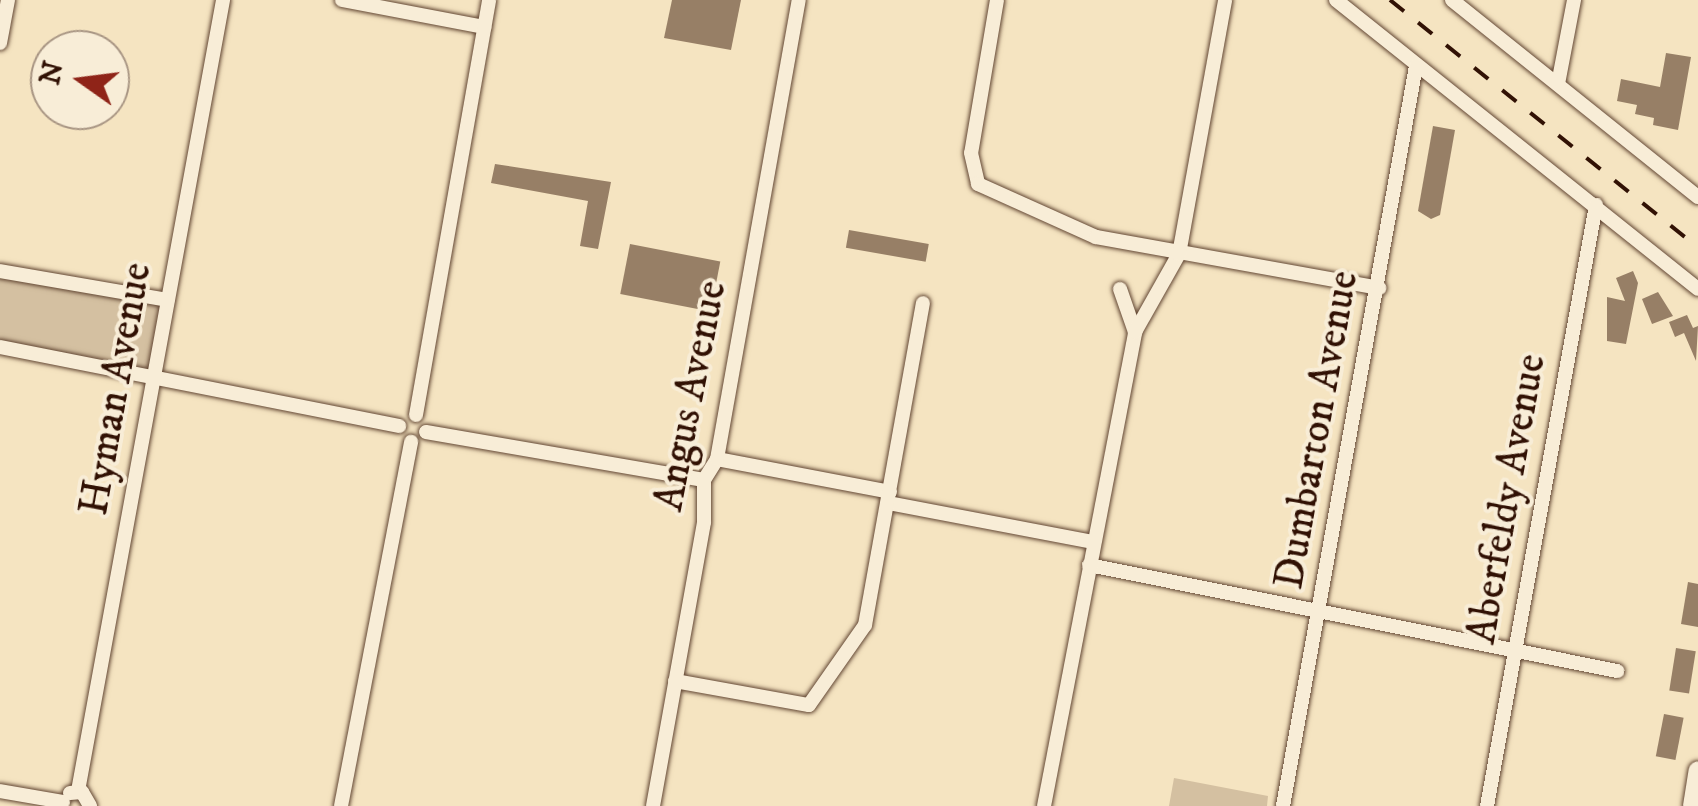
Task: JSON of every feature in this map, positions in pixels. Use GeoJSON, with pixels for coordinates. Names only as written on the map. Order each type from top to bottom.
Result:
{"type":"FeatureCollection","features":[{"type":"Feature","properties":{"kind":"street"},"geometry":{"type":"LineString","coordinates":[[0,43],[8,0]]}},
{"type":"Feature","properties":{"kind":"street","name":"Hyman Avenue"},"geometry":{"type":"LineString","coordinates":[[78,791],[222,0]]}},
{"type":"Feature","properties":{"kind":"street"},"geometry":{"type":"LineString","coordinates":[[342,0],[484,27]]}},
{"type":"Feature","properties":{"kind":"street"},"geometry":{"type":"LineString","coordinates":[[426,432],[416,415],[489,0]]}},
{"type":"Feature","properties":{"kind":"street","name":"Angus Avenue"},"geometry":{"type":"LineString","coordinates":[[653,806],[704,522],[704,480],[716,459],[800,0]]}},
{"type":"Feature","properties":{"kind":"street"},"geometry":{"type":"LineString","coordinates":[[997,0],[971,153],[978,184],[1060,225],[1178,254],[1379,288]]}},
{"type":"Feature","properties":{"kind":"street"},"geometry":{"type":"LineString","coordinates":[[1044,806],[1135,332],[1178,254],[1225,0]]}},
{"type":"Feature","properties":{"kind":"street"},"geometry":{"type":"LineString","coordinates":[[1336,0],[1698,289]]}},
{"type":"Feature","properties":{"kind":"street"},"geometry":{"type":"LineString","coordinates":[[1452,0],[1698,197]]}},
{"type":"Feature","properties":{"kind":"street"},"geometry":{"type":"LineString","coordinates":[[1558,84],[1574,0]]}},
{"type":"Feature","properties":{"kind":"street","name":"Dumbarton Avenue"},"geometry":{"type":"LineString","coordinates":[[1283,806],[1416,66]]}},
{"type":"Feature","properties":{"kind":"street","name":"Aberfeldy Avenue"},"geometry":{"type":"LineString","coordinates":[[1486,806],[1596,205]]}},
{"type":"Feature","properties":{"kind":"street"},"geometry":{"type":"LineString","coordinates":[[0,271],[168,300]]}},
{"type":"Feature","properties":{"kind":"street"},"geometry":{"type":"LineString","coordinates":[[1120,290],[1135,332]]}},
{"type":"Feature","properties":{"kind":"street"},"geometry":{"type":"LineString","coordinates":[[675,681],[809,705],[865,624],[923,303]]}},
{"type":"Feature","properties":{"kind":"street"},"geometry":{"type":"LineString","coordinates":[[0,346],[399,426],[411,442]]}},
{"type":"Feature","properties":{"kind":"street"},"geometry":{"type":"LineString","coordinates":[[399,426],[416,415]]}},
{"type":"Feature","properties":{"kind":"street"},"geometry":{"type":"LineString","coordinates":[[341,806],[411,442],[426,432],[704,480]]}},
{"type":"Feature","properties":{"kind":"street"},"geometry":{"type":"LineString","coordinates":[[716,459],[1094,542]]}},
{"type":"Feature","properties":{"kind":"street"},"geometry":{"type":"LineString","coordinates":[[1089,565],[1617,671]]}},
{"type":"Feature","properties":{"kind":"street"},"geometry":{"type":"LineString","coordinates":[[1692,806],[1698,770]]}},
{"type":"Feature","properties":{"kind":"street"},"geometry":{"type":"LineString","coordinates":[[0,790],[63,804],[78,791],[90,806]]}},
{"type":"Feature","properties":{"kind":"shaded area"},"geometry":{"type":"Polygon","coordinates":[[[0,272],[168,302],[156,375],[0,347],[0,272]]]}},
{"type":"Feature","properties":{"kind":"shaded area"},"geometry":{"type":"Polygon","coordinates":[[[1174,778],[1268,796],[1267,806],[1169,806],[1174,778]]]}},
{"type":"Feature","properties":{"kind":"building"},"geometry":{"type":"Polygon","coordinates":[[[672,0],[741,0],[731,50],[664,38],[672,0]]]}},
{"type":"Feature","properties":{"kind":"building"},"geometry":{"type":"Polygon","coordinates":[[[1666,53],[1691,57],[1678,130],[1653,125],[1654,118],[1635,114],[1637,105],[1617,101],[1621,79],[1660,87],[1666,53]]]}},
{"type":"Feature","properties":{"kind":"building"},"geometry":{"type":"Polygon","coordinates":[[[1433,126],[1455,130],[1440,215],[1431,219],[1418,211],[1433,126]]]}},
{"type":"Feature","properties":{"kind":"building"},"geometry":{"type":"Polygon","coordinates":[[[495,164],[611,182],[598,249],[580,246],[588,201],[491,183],[495,164]]]}},
{"type":"Feature","properties":{"kind":"building"},"geometry":{"type":"Polygon","coordinates":[[[849,230],[929,244],[926,262],[846,248],[849,230]]]}},
{"type":"Feature","properties":{"kind":"building"},"geometry":{"type":"Polygon","coordinates":[[[630,244],[720,262],[711,312],[620,294],[630,244]]]}},
{"type":"Feature","properties":{"kind":"building"},"geometry":{"type":"Polygon","coordinates":[[[1633,271],[1638,283],[1626,344],[1607,341],[1607,297],[1625,301],[1616,278],[1633,271]]]}},
{"type":"Feature","properties":{"kind":"building"},"geometry":{"type":"Polygon","coordinates":[[[1658,292],[1673,316],[1652,324],[1642,299],[1658,292]]]}},
{"type":"Feature","properties":{"kind":"building"},"geometry":{"type":"Polygon","coordinates":[[[1687,315],[1693,328],[1698,326],[1696,361],[1684,333],[1675,337],[1669,322],[1687,315]]]}},
{"type":"Feature","properties":{"kind":"building"},"geometry":{"type":"Polygon","coordinates":[[[1688,582],[1698,584],[1698,627],[1681,624],[1688,582]]]}},
{"type":"Feature","properties":{"kind":"building"},"geometry":{"type":"Polygon","coordinates":[[[1676,648],[1696,651],[1689,694],[1669,690],[1676,648]]]}},
{"type":"Feature","properties":{"kind":"building"},"geometry":{"type":"Polygon","coordinates":[[[1664,714],[1684,718],[1675,760],[1656,756],[1664,714]]]}},
{"type":"Feature","properties":{"kind":"railway"},"geometry":{"type":"LineString","coordinates":[[1390,0],[1698,248]]}}]}
